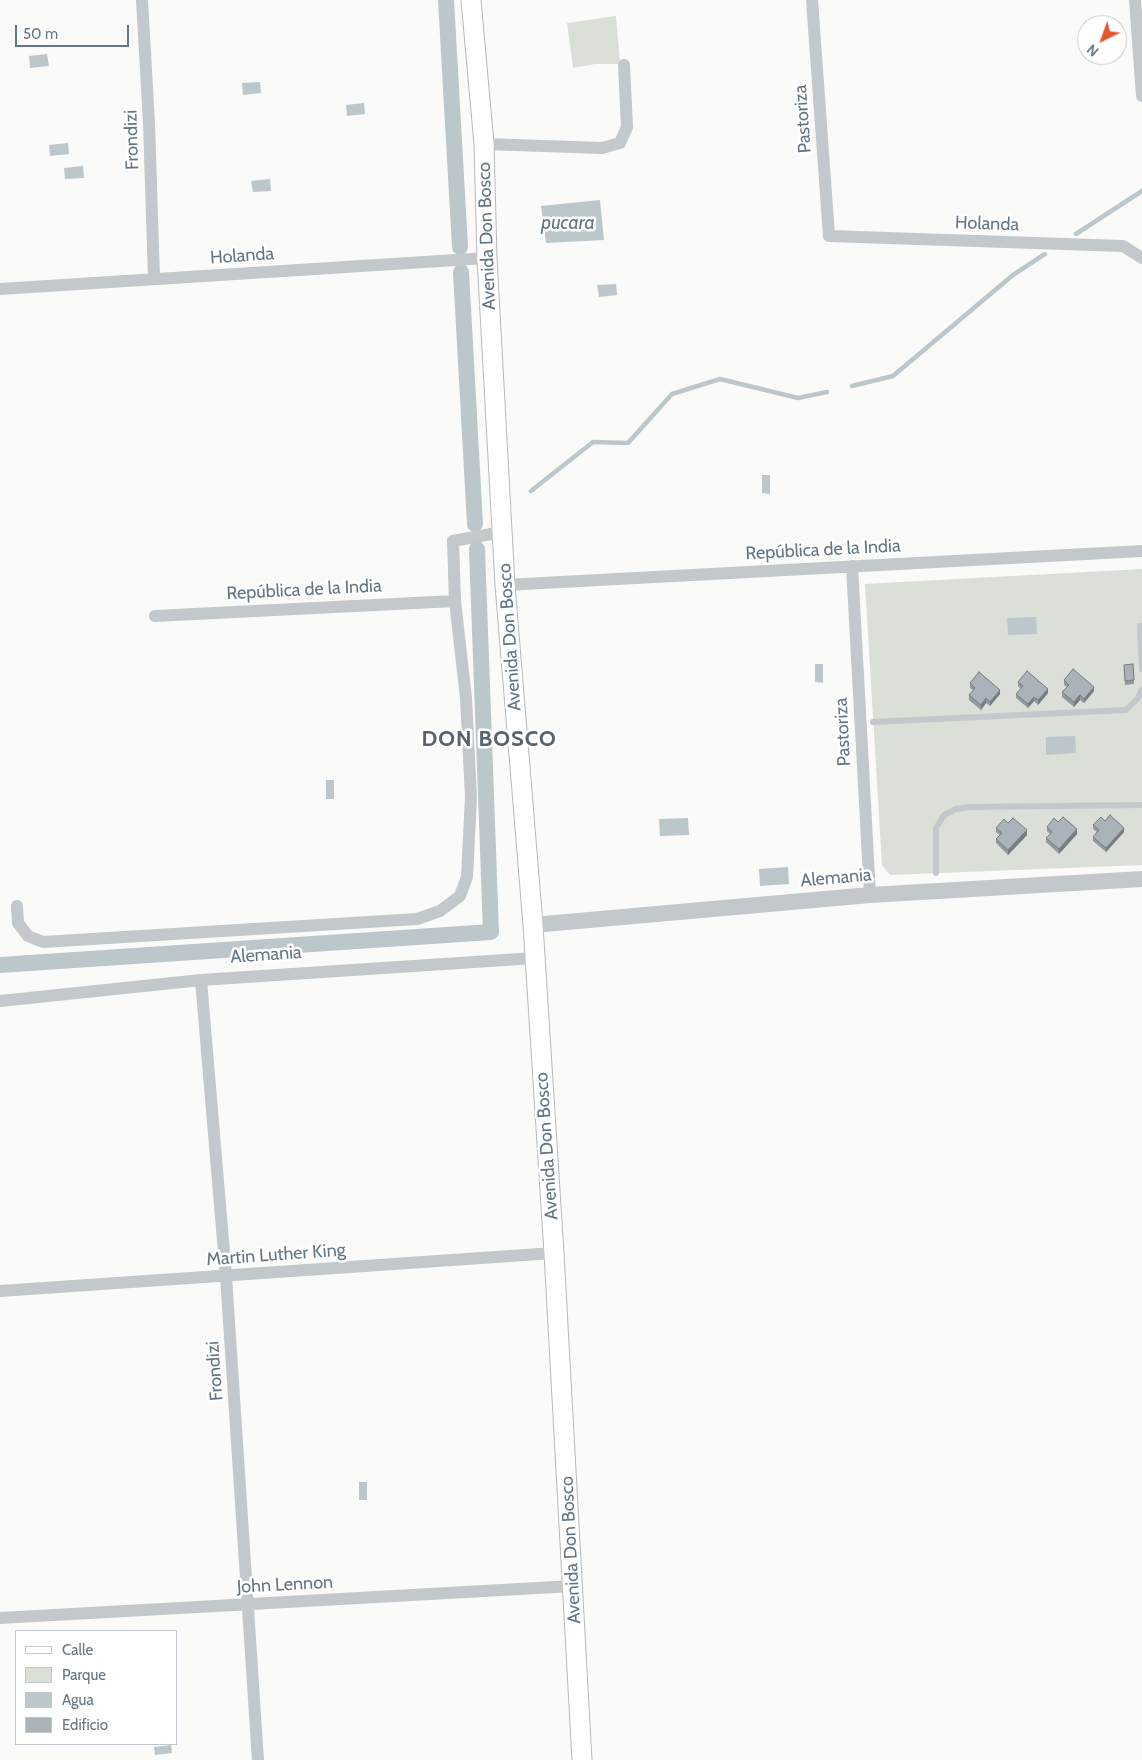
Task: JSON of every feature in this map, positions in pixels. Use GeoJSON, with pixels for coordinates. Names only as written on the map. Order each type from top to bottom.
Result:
{"type":"FeatureCollection","features":[{"type":"Feature","properties":{"kind":"main road","name":"Avenida Don Bosco"},"geometry":{"type":"LineString","coordinates":[[471,0],[484,144],[487,258],[505,585],[534,925],[582,1760]]}},
{"type":"Feature","properties":{"kind":"street","name":"Frondizi"},"geometry":{"type":"LineString","coordinates":[[142,0],[149,123],[154,279]]}},
{"type":"Feature","properties":{"kind":"street","name":"Pastoriza"},"geometry":{"type":"LineString","coordinates":[[812,0],[828,236]]}},
{"type":"Feature","properties":{"kind":"street"},"geometry":{"type":"LineString","coordinates":[[1135,0],[1142,96]]}},
{"type":"Feature","properties":{"kind":"street"},"geometry":{"type":"LineString","coordinates":[[484,144],[602,148],[620,142],[627,127],[624,65]]}},
{"type":"Feature","properties":{"kind":"street","name":"Holanda"},"geometry":{"type":"LineString","coordinates":[[828,236],[1123,246],[1142,257]]}},
{"type":"Feature","properties":{"kind":"street","name":"Holanda"},"geometry":{"type":"LineString","coordinates":[[0,289],[487,258]]}},
{"type":"Feature","properties":{"kind":"street"},"geometry":{"type":"LineString","coordinates":[[455,600],[453,541],[502,532]]}},
{"type":"Feature","properties":{"kind":"street","name":"República de la India"},"geometry":{"type":"LineString","coordinates":[[505,585],[1142,551]]}},
{"type":"Feature","properties":{"kind":"street","name":"Pastoriza"},"geometry":{"type":"LineString","coordinates":[[852,566],[870,895]]}},
{"type":"Feature","properties":{"kind":"street","name":"República de la India"},"geometry":{"type":"LineString","coordinates":[[155,616],[455,600]]}},
{"type":"Feature","properties":{"kind":"street","name":"Alemania"},"geometry":{"type":"LineString","coordinates":[[17,906],[18,922],[28,936],[43,942],[416,919],[440,911],[460,896],[467,877],[471,797],[466,698],[455,600]]}},
{"type":"Feature","properties":{"kind":"street","name":"Alemania"},"geometry":{"type":"LineString","coordinates":[[534,925],[870,895],[1142,879]]}},
{"type":"Feature","properties":{"kind":"street","name":"Alemania"},"geometry":{"type":"LineString","coordinates":[[0,1001],[201,980],[535,958]]}},
{"type":"Feature","properties":{"kind":"street","name":"Frondizi"},"geometry":{"type":"LineString","coordinates":[[201,980],[226,1276],[258,1760]]}},
{"type":"Feature","properties":{"kind":"street","name":"Martin Luther King"},"geometry":{"type":"LineString","coordinates":[[0,1291],[554,1253]]}},
{"type":"Feature","properties":{"kind":"street","name":"John Lennon"},"geometry":{"type":"LineString","coordinates":[[0,1618],[573,1586]]}},
{"type":"Feature","properties":{"kind":"lane"},"geometry":{"type":"LineString","coordinates":[[1140,626],[1142,669]]}},
{"type":"Feature","properties":{"kind":"lane"},"geometry":{"type":"LineString","coordinates":[[873,722],[1126,710],[1138,698],[1142,690]]}},
{"type":"Feature","properties":{"kind":"lane"},"geometry":{"type":"LineString","coordinates":[[936,873],[936,828],[944,815],[956,809],[970,807],[1142,805]]}},
{"type":"Feature","properties":{"kind":"green space"},"geometry":{"type":"Polygon","coordinates":[[[616,16],[620,64],[595,64],[573,68],[567,23],[616,16]]]}},
{"type":"Feature","properties":{"kind":"green space"},"geometry":{"type":"Polygon","coordinates":[[[1142,569],[1142,865],[890,875],[882,865],[865,584],[1142,569]]]}},
{"type":"Feature","properties":{"kind":"water"},"geometry":{"type":"Polygon","coordinates":[[[47,54],[49,66],[30,68],[29,56],[47,54]]]}},
{"type":"Feature","properties":{"kind":"water"},"geometry":{"type":"Polygon","coordinates":[[[260,82],[261,93],[243,95],[242,83],[260,82]]]}},
{"type":"Feature","properties":{"kind":"water"},"geometry":{"type":"Polygon","coordinates":[[[364,103],[365,114],[347,116],[346,105],[364,103]]]}},
{"type":"Feature","properties":{"kind":"water"},"geometry":{"type":"Polygon","coordinates":[[[68,143],[69,154],[50,156],[49,145],[68,143]]]}},
{"type":"Feature","properties":{"kind":"water"},"geometry":{"type":"Polygon","coordinates":[[[83,166],[84,178],[65,179],[64,168],[83,166]]]}},
{"type":"Feature","properties":{"kind":"water"},"geometry":{"type":"Polygon","coordinates":[[[270,179],[271,191],[253,192],[251,181],[270,179]]]}},
{"type":"Feature","properties":{"kind":"water","name":"pucara"},"geometry":{"type":"Polygon","coordinates":[[[600,200],[604,240],[546,243],[541,206],[600,200]]]}},
{"type":"Feature","properties":{"kind":"water"},"geometry":{"type":"Polygon","coordinates":[[[616,284],[617,295],[599,297],[597,285],[616,284]]]}},
{"type":"Feature","properties":{"kind":"water"},"geometry":{"type":"Polygon","coordinates":[[[762,475],[770,475],[770,494],[762,493],[762,475]]]}},
{"type":"Feature","properties":{"kind":"water"},"geometry":{"type":"Polygon","coordinates":[[[1036,617],[1037,634],[1008,635],[1007,618],[1036,617]]]}},
{"type":"Feature","properties":{"kind":"water"},"geometry":{"type":"Polygon","coordinates":[[[815,664],[823,664],[823,683],[815,682],[815,664]]]}},
{"type":"Feature","properties":{"kind":"water"},"geometry":{"type":"Polygon","coordinates":[[[1075,736],[1076,753],[1046,755],[1046,737],[1075,736]]]}},
{"type":"Feature","properties":{"kind":"water"},"geometry":{"type":"Polygon","coordinates":[[[326,780],[334,780],[334,799],[326,799],[326,780]]]}},
{"type":"Feature","properties":{"kind":"water"},"geometry":{"type":"Polygon","coordinates":[[[688,818],[689,835],[660,836],[659,819],[688,818]]]}},
{"type":"Feature","properties":{"kind":"water"},"geometry":{"type":"Polygon","coordinates":[[[788,867],[789,884],[760,886],[759,869],[788,867]]]}},
{"type":"Feature","properties":{"kind":"water"},"geometry":{"type":"Polygon","coordinates":[[[359,1482],[367,1482],[367,1500],[359,1500],[359,1482]]]}},
{"type":"Feature","properties":{"kind":"water"},"geometry":{"type":"Polygon","coordinates":[[[171,1745],[172,1753],[155,1755],[154,1747],[171,1745]]]}},
{"type":"Feature","properties":{"kind":"building"},"geometry":{"type":"Polygon","coordinates":[[[1133,664],[1134,680],[1125,681],[1124,665],[1133,664]]]}},
{"type":"Feature","properties":{"kind":"building"},"geometry":{"type":"Polygon","coordinates":[[[1073,669],[1094,687],[1084,699],[1080,695],[1074,702],[1062,692],[1069,685],[1064,680],[1073,669]]]}},
{"type":"Feature","properties":{"kind":"building"},"geometry":{"type":"Polygon","coordinates":[[[1027,671],[1048,689],[1038,700],[1034,697],[1028,704],[1016,694],[1023,686],[1018,682],[1027,671]]]}},
{"type":"Feature","properties":{"kind":"building"},"geometry":{"type":"Polygon","coordinates":[[[979,672],[1000,690],[990,702],[986,698],[981,705],[969,695],[975,688],[970,683],[979,672]]]}},
{"type":"Feature","properties":{"kind":"building"},"geometry":{"type":"Polygon","coordinates":[[[1110,815],[1124,828],[1106,848],[1093,837],[1099,830],[1093,825],[1101,817],[1105,821],[1110,815]]]}},
{"type":"Feature","properties":{"kind":"building"},"geometry":{"type":"Polygon","coordinates":[[[1063,817],[1077,829],[1059,849],[1046,838],[1052,832],[1047,827],[1054,818],[1058,822],[1063,817]]]}},
{"type":"Feature","properties":{"kind":"building"},"geometry":{"type":"Polygon","coordinates":[[[1013,818],[1027,830],[1008,850],[996,839],[1002,833],[996,828],[1004,819],[1008,823],[1013,818]]]}},
{"type":"Feature","properties":{"kind":"waterway"},"geometry":{"type":"LineString","coordinates":[[446,0],[460,247]]}},
{"type":"Feature","properties":{"kind":"waterway"},"geometry":{"type":"LineString","coordinates":[[1076,234],[1142,191]]}},
{"type":"Feature","properties":{"kind":"waterway"},"geometry":{"type":"LineString","coordinates":[[852,386],[893,376],[1013,275],[1045,254]]}},
{"type":"Feature","properties":{"kind":"waterway"},"geometry":{"type":"LineString","coordinates":[[461,272],[475,524]]}},
{"type":"Feature","properties":{"kind":"waterway"},"geometry":{"type":"LineString","coordinates":[[531,491],[593,442],[628,443],[672,394],[720,379],[798,398],[827,392]]}},
{"type":"Feature","properties":{"kind":"waterway"},"geometry":{"type":"LineString","coordinates":[[0,965],[491,932],[477,549]]}},
{"type":"Feature","properties":{"kind":"district","name":"DON BOSCO"},"geometry":{"type":"Point","coordinates":[489,740]}}]}
